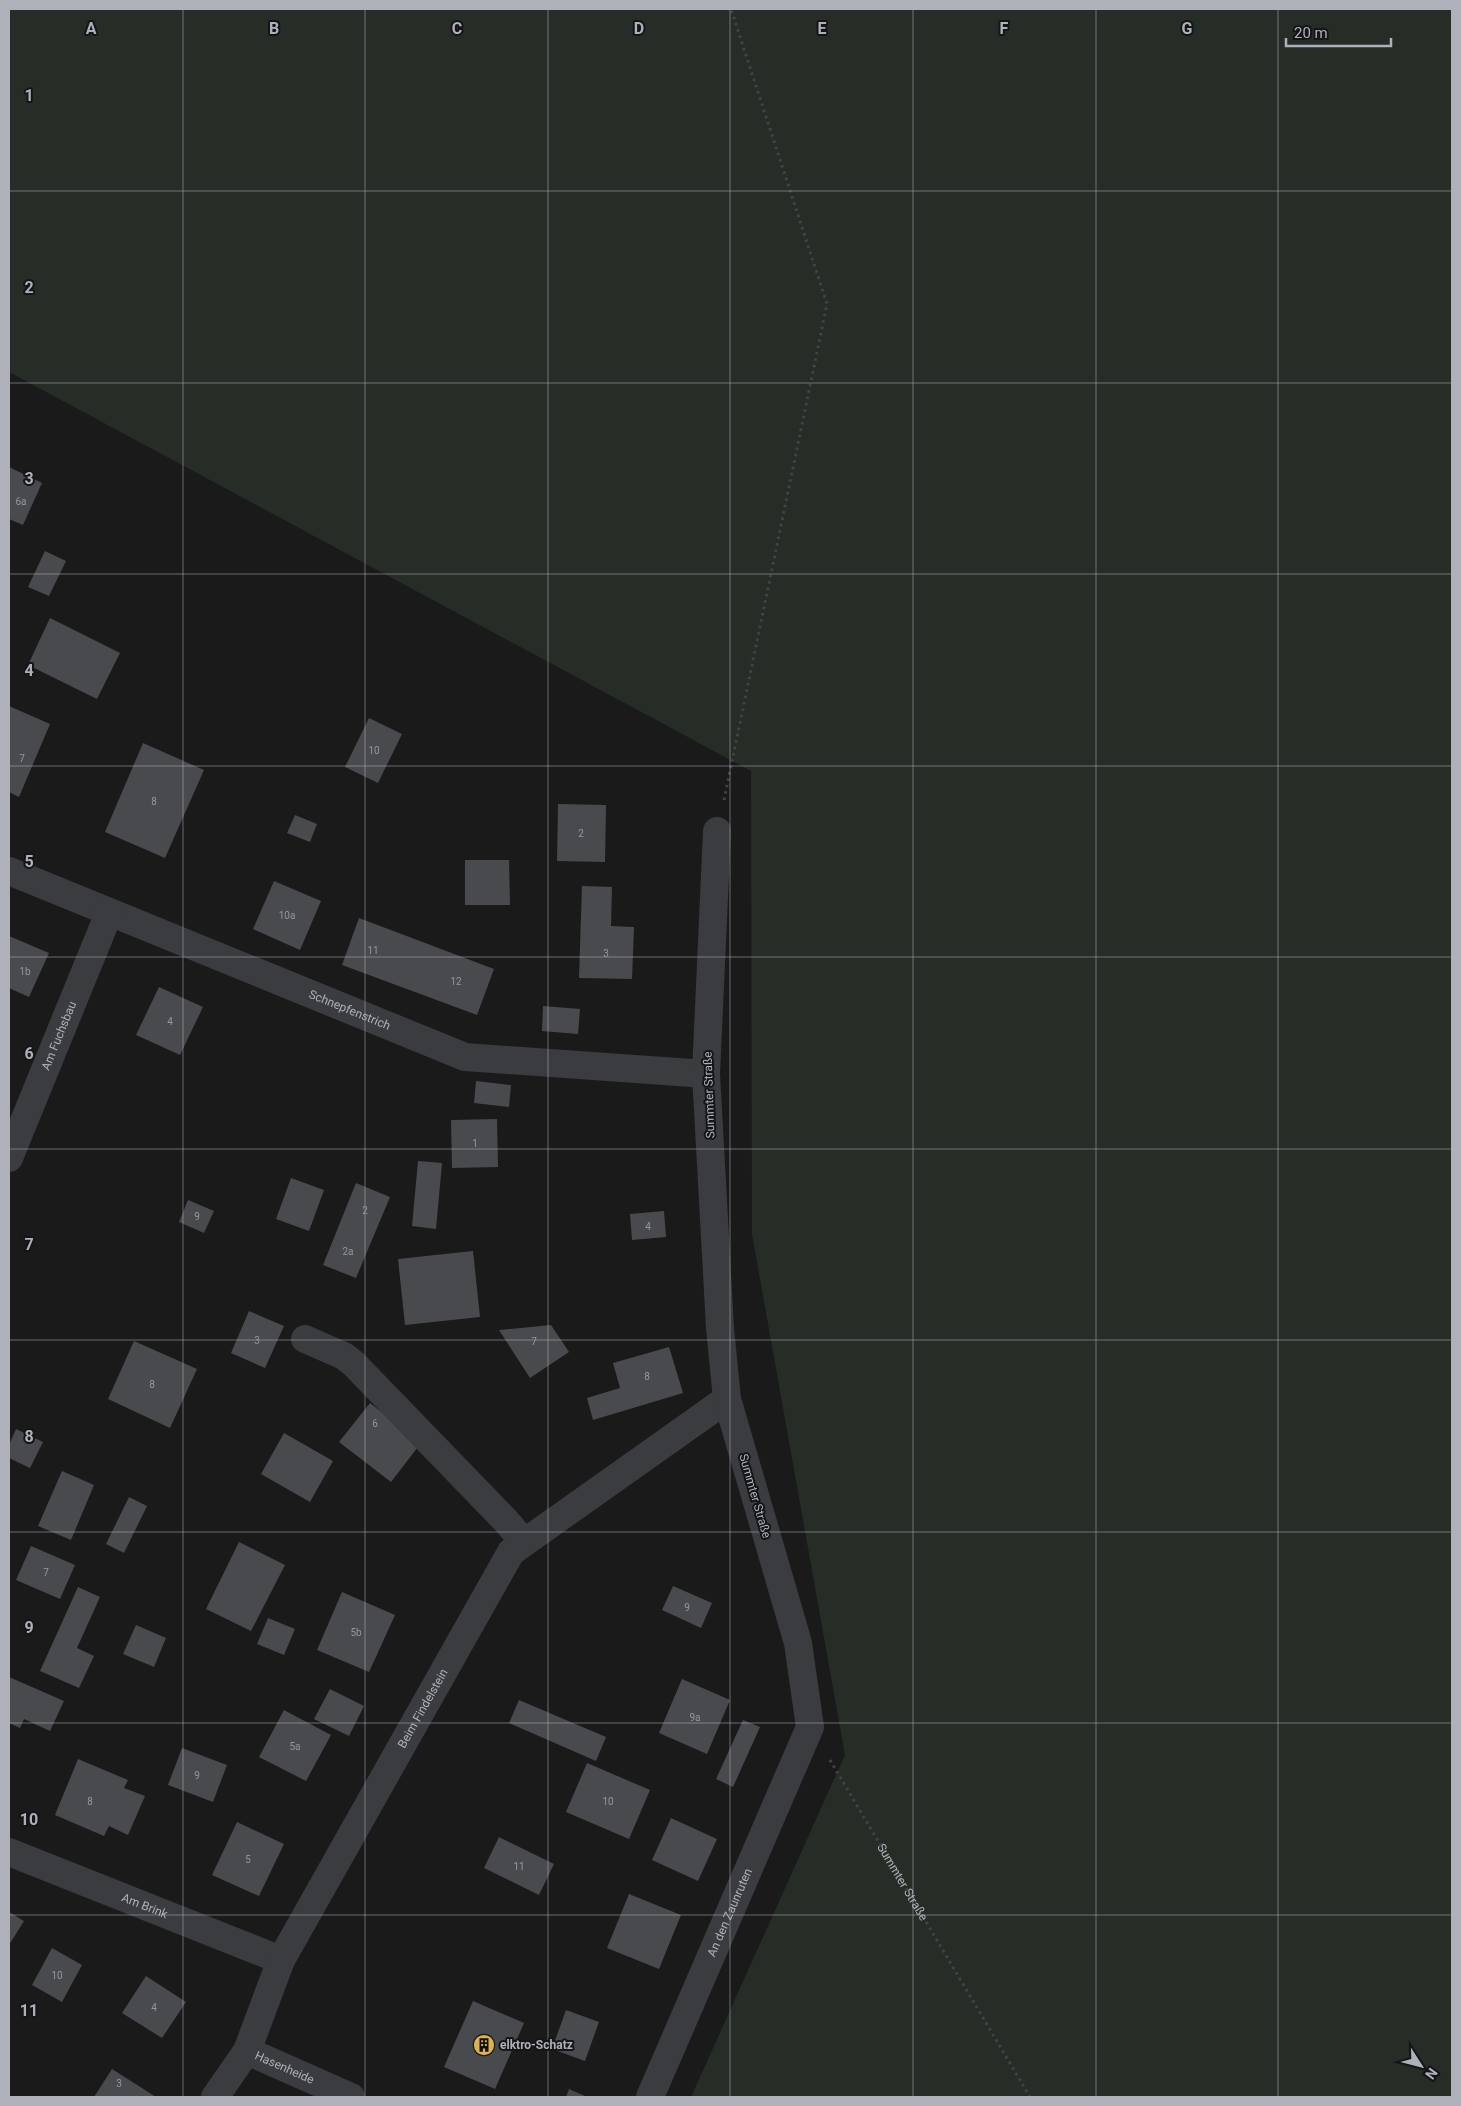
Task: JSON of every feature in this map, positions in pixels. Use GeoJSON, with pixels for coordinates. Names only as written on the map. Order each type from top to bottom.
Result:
{"type":"FeatureCollection","features":[{"type":"Feature","properties":{"kind":"street","name":"Summter Straße"},"geometry":{"type":"LineString","coordinates":[[717,832],[706,1074],[720,1328],[727,1399],[798,1643],[810,1727]]}},
{"type":"Feature","properties":{"kind":"street","name":"Schnepfenstrich"},"geometry":{"type":"LineString","coordinates":[[9,871],[465,1057],[706,1074]]}},
{"type":"Feature","properties":{"kind":"street","name":"Am Fuchsbau"},"geometry":{"type":"LineString","coordinates":[[9,1158],[108,913]]}},
{"type":"Feature","properties":{"kind":"street"},"geometry":{"type":"LineString","coordinates":[[305,1339],[344,1356],[354,1364],[524,1542]]}},
{"type":"Feature","properties":{"kind":"street","name":"Beim Findelstein"},"geometry":{"type":"LineString","coordinates":[[216,2097],[247,2051],[281,1960],[511,1552],[727,1399]]}},
{"type":"Feature","properties":{"kind":"street","name":"An den Zaunruten"},"geometry":{"type":"LineString","coordinates":[[650,2097],[810,1727]]}},
{"type":"Feature","properties":{"kind":"street","name":"Am Brink"},"geometry":{"type":"LineString","coordinates":[[9,1852],[281,1960]]}},
{"type":"Feature","properties":{"kind":"street","name":"Hasenheide"},"geometry":{"type":"LineString","coordinates":[[247,2051],[350,2097]]}},
{"type":"Feature","properties":{"kind":"path"},"geometry":{"type":"LineString","coordinates":[[717,832],[826,304],[731,9]]}},
{"type":"Feature","properties":{"kind":"path","name":"Summter Straße"},"geometry":{"type":"LineString","coordinates":[[810,1727],[1030,2097]]}},
{"type":"Feature","properties":{"kind":"shaded area"},"geometry":{"type":"Polygon","coordinates":[[[9,9],[1452,9],[1452,2097],[691,2097],[845,1755],[752,1234],[751,771],[9,372],[9,9]]]}},
{"type":"Feature","properties":{"kind":"building"},"geometry":{"type":"Polygon","coordinates":[[[9,467],[42,483],[23,525],[9,519],[9,467]]]}},
{"type":"Feature","properties":{"kind":"building"},"geometry":{"type":"Polygon","coordinates":[[[45,551],[66,561],[49,596],[28,587],[45,551]]]}},
{"type":"Feature","properties":{"kind":"building"},"geometry":{"type":"Polygon","coordinates":[[[50,618],[120,653],[97,699],[28,665],[50,618]]]}},
{"type":"Feature","properties":{"kind":"building"},"geometry":{"type":"Polygon","coordinates":[[[9,706],[50,724],[19,797],[9,792],[9,706]]]}},
{"type":"Feature","properties":{"kind":"building"},"geometry":{"type":"Polygon","coordinates":[[[369,718],[402,734],[378,783],[345,767],[369,718]]]}},
{"type":"Feature","properties":{"kind":"building"},"geometry":{"type":"Polygon","coordinates":[[[143,743],[204,770],[165,858],[105,832],[143,743]]]}},
{"type":"Feature","properties":{"kind":"building"},"geometry":{"type":"Polygon","coordinates":[[[558,804],[606,805],[605,862],[557,861],[558,804]]]}},
{"type":"Feature","properties":{"kind":"building"},"geometry":{"type":"Polygon","coordinates":[[[295,815],[317,824],[310,842],[287,833],[295,815]]]}},
{"type":"Feature","properties":{"kind":"building"},"geometry":{"type":"Polygon","coordinates":[[[465,860],[509,860],[510,905],[465,905],[465,860]]]}},
{"type":"Feature","properties":{"kind":"building"},"geometry":{"type":"Polygon","coordinates":[[[274,881],[321,901],[300,950],[253,929],[274,881]]]}},
{"type":"Feature","properties":{"kind":"building"},"geometry":{"type":"Polygon","coordinates":[[[582,886],[612,887],[611,926],[634,927],[632,979],[579,978],[582,886]]]}},
{"type":"Feature","properties":{"kind":"building"},"geometry":{"type":"Polygon","coordinates":[[[359,918],[494,969],[477,1015],[342,965],[359,918]]]}},
{"type":"Feature","properties":{"kind":"building"},"geometry":{"type":"Polygon","coordinates":[[[9,936],[49,953],[29,997],[9,988],[9,936]]]}},
{"type":"Feature","properties":{"kind":"building"},"geometry":{"type":"Polygon","coordinates":[[[159,987],[203,1007],[180,1055],[136,1035],[159,987]]]}},
{"type":"Feature","properties":{"kind":"building"},"geometry":{"type":"Polygon","coordinates":[[[543,1006],[580,1009],[578,1034],[542,1031],[543,1006]]]}},
{"type":"Feature","properties":{"kind":"building"},"geometry":{"type":"Polygon","coordinates":[[[476,1081],[511,1085],[509,1107],[474,1103],[476,1081]]]}},
{"type":"Feature","properties":{"kind":"building"},"geometry":{"type":"Polygon","coordinates":[[[497,1119],[498,1167],[452,1168],[451,1120],[497,1119]]]}},
{"type":"Feature","properties":{"kind":"building"},"geometry":{"type":"Polygon","coordinates":[[[418,1161],[442,1163],[436,1229],[412,1226],[418,1161]]]}},
{"type":"Feature","properties":{"kind":"building"},"geometry":{"type":"Polygon","coordinates":[[[291,1178],[324,1190],[309,1231],[276,1219],[291,1178]]]}},
{"type":"Feature","properties":{"kind":"building"},"geometry":{"type":"Polygon","coordinates":[[[356,1183],[390,1197],[356,1278],[323,1265],[356,1183]]]}},
{"type":"Feature","properties":{"kind":"building"},"geometry":{"type":"Polygon","coordinates":[[[188,1200],[214,1211],[204,1233],[179,1222],[188,1200]]]}},
{"type":"Feature","properties":{"kind":"building"},"geometry":{"type":"Polygon","coordinates":[[[664,1211],[666,1237],[632,1240],[630,1214],[664,1211]]]}},
{"type":"Feature","properties":{"kind":"building"},"geometry":{"type":"Polygon","coordinates":[[[473,1251],[480,1317],[405,1325],[398,1259],[473,1251]]]}},
{"type":"Feature","properties":{"kind":"building"},"geometry":{"type":"Polygon","coordinates":[[[249,1311],[284,1326],[265,1368],[231,1353],[249,1311]]]}},
{"type":"Feature","properties":{"kind":"building"},"geometry":{"type":"Polygon","coordinates":[[[551,1325],[569,1352],[530,1378],[499,1330],[551,1325]]]}},
{"type":"Feature","properties":{"kind":"building"},"geometry":{"type":"Polygon","coordinates":[[[134,1341],[197,1369],[170,1428],[108,1399],[134,1341]]]}},
{"type":"Feature","properties":{"kind":"building"},"geometry":{"type":"Polygon","coordinates":[[[669,1347],[683,1393],[593,1420],[587,1398],[620,1388],[613,1363],[669,1347]]]}},
{"type":"Feature","properties":{"kind":"building"},"geometry":{"type":"Polygon","coordinates":[[[370,1403],[421,1443],[391,1482],[339,1442],[370,1403]]]}},
{"type":"Feature","properties":{"kind":"building"},"geometry":{"type":"Polygon","coordinates":[[[16,1429],[43,1442],[30,1468],[9,1458],[9,1445],[16,1429]]]}},
{"type":"Feature","properties":{"kind":"building"},"geometry":{"type":"Polygon","coordinates":[[[284,1433],[333,1461],[310,1502],[261,1474],[284,1433]]]}},
{"type":"Feature","properties":{"kind":"building"},"geometry":{"type":"Polygon","coordinates":[[[62,1471],[94,1485],[71,1540],[38,1526],[62,1471]]]}},
{"type":"Feature","properties":{"kind":"building"},"geometry":{"type":"Polygon","coordinates":[[[129,1497],[147,1506],[124,1553],[106,1544],[129,1497]]]}},
{"type":"Feature","properties":{"kind":"building"},"geometry":{"type":"Polygon","coordinates":[[[239,1542],[285,1565],[251,1631],[206,1609],[239,1542]]]}},
{"type":"Feature","properties":{"kind":"building"},"geometry":{"type":"Polygon","coordinates":[[[31,1546],[75,1565],[60,1599],[16,1580],[31,1546]]]}},
{"type":"Feature","properties":{"kind":"building"},"geometry":{"type":"Polygon","coordinates":[[[673,1586],[712,1603],[701,1628],[662,1610],[673,1586]]]}},
{"type":"Feature","properties":{"kind":"building"},"geometry":{"type":"Polygon","coordinates":[[[78,1587],[100,1597],[77,1648],[94,1656],[79,1688],[40,1671],[78,1587]]]}},
{"type":"Feature","properties":{"kind":"building"},"geometry":{"type":"Polygon","coordinates":[[[342,1592],[395,1615],[369,1672],[317,1650],[342,1592]]]}},
{"type":"Feature","properties":{"kind":"building"},"geometry":{"type":"Polygon","coordinates":[[[268,1618],[295,1629],[284,1655],[257,1644],[268,1618]]]}},
{"type":"Feature","properties":{"kind":"building"},"geometry":{"type":"Polygon","coordinates":[[[136,1625],[166,1638],[154,1667],[123,1654],[136,1625]]]}},
{"type":"Feature","properties":{"kind":"building"},"geometry":{"type":"Polygon","coordinates":[[[9,1677],[64,1701],[50,1731],[24,1719],[20,1728],[9,1723],[9,1677]]]}},
{"type":"Feature","properties":{"kind":"building"},"geometry":{"type":"Polygon","coordinates":[[[682,1679],[730,1700],[707,1754],[659,1733],[682,1679]]]}},
{"type":"Feature","properties":{"kind":"building"},"geometry":{"type":"Polygon","coordinates":[[[330,1689],[364,1706],[349,1736],[314,1719],[330,1689]]]}},
{"type":"Feature","properties":{"kind":"building"},"geometry":{"type":"Polygon","coordinates":[[[519,1700],[606,1737],[596,1761],[509,1723],[519,1700]]]}},
{"type":"Feature","properties":{"kind":"building"},"geometry":{"type":"Polygon","coordinates":[[[284,1710],[331,1735],[306,1781],[259,1757],[284,1710]]]}},
{"type":"Feature","properties":{"kind":"building"},"geometry":{"type":"Polygon","coordinates":[[[743,1720],[760,1727],[733,1787],[716,1779],[743,1720]]]}},
{"type":"Feature","properties":{"kind":"building"},"geometry":{"type":"Polygon","coordinates":[[[182,1748],[227,1765],[213,1802],[168,1785],[182,1748]]]}},
{"type":"Feature","properties":{"kind":"building"},"geometry":{"type":"Polygon","coordinates":[[[78,1759],[128,1780],[124,1788],[145,1796],[128,1835],[109,1826],[104,1836],[55,1815],[78,1759]]]}},
{"type":"Feature","properties":{"kind":"building"},"geometry":{"type":"Polygon","coordinates":[[[587,1763],[650,1790],[629,1839],[566,1812],[587,1763]]]}},
{"type":"Feature","properties":{"kind":"building"},"geometry":{"type":"Polygon","coordinates":[[[671,1818],[717,1839],[698,1881],[652,1860],[671,1818]]]}},
{"type":"Feature","properties":{"kind":"building"},"geometry":{"type":"Polygon","coordinates":[[[237,1822],[284,1844],[259,1896],[212,1875],[237,1822]]]}},
{"type":"Feature","properties":{"kind":"building"},"geometry":{"type":"Polygon","coordinates":[[[499,1837],[554,1864],[539,1895],[484,1868],[499,1837]]]}},
{"type":"Feature","properties":{"kind":"building"},"geometry":{"type":"Polygon","coordinates":[[[629,1894],[681,1915],[659,1969],[607,1948],[629,1894]]]}},
{"type":"Feature","properties":{"kind":"building"},"geometry":{"type":"Polygon","coordinates":[[[9,1912],[24,1921],[9,1945],[9,1912]]]}},
{"type":"Feature","properties":{"kind":"building"},"geometry":{"type":"Polygon","coordinates":[[[52,1948],[82,1965],[62,2002],[32,1985],[52,1948]]]}},
{"type":"Feature","properties":{"kind":"building"},"geometry":{"type":"Polygon","coordinates":[[[146,1976],[186,2002],[162,2038],[122,2013],[146,1976]]]}},
{"type":"Feature","properties":{"kind":"building","name":"elktro-Schatz"},"geometry":{"type":"Polygon","coordinates":[[[473,2001],[524,2023],[495,2089],[444,2067],[473,2001]]]}},
{"type":"Feature","properties":{"kind":"building"},"geometry":{"type":"Polygon","coordinates":[[[566,2010],[599,2022],[585,2061],[552,2049],[566,2010]]]}},
{"type":"Feature","properties":{"kind":"building"},"geometry":{"type":"Polygon","coordinates":[[[112,2069],[156,2097],[94,2097],[112,2069]]]}},
{"type":"Feature","properties":{"kind":"building"},"geometry":{"type":"Polygon","coordinates":[[[569,2089],[587,2097],[566,2097],[569,2089]]]}},
{"type":"Feature","properties":{"kind":"place","name":"elktro-Schatz"},"geometry":{"type":"Point","coordinates":[484,2045]}}]}
